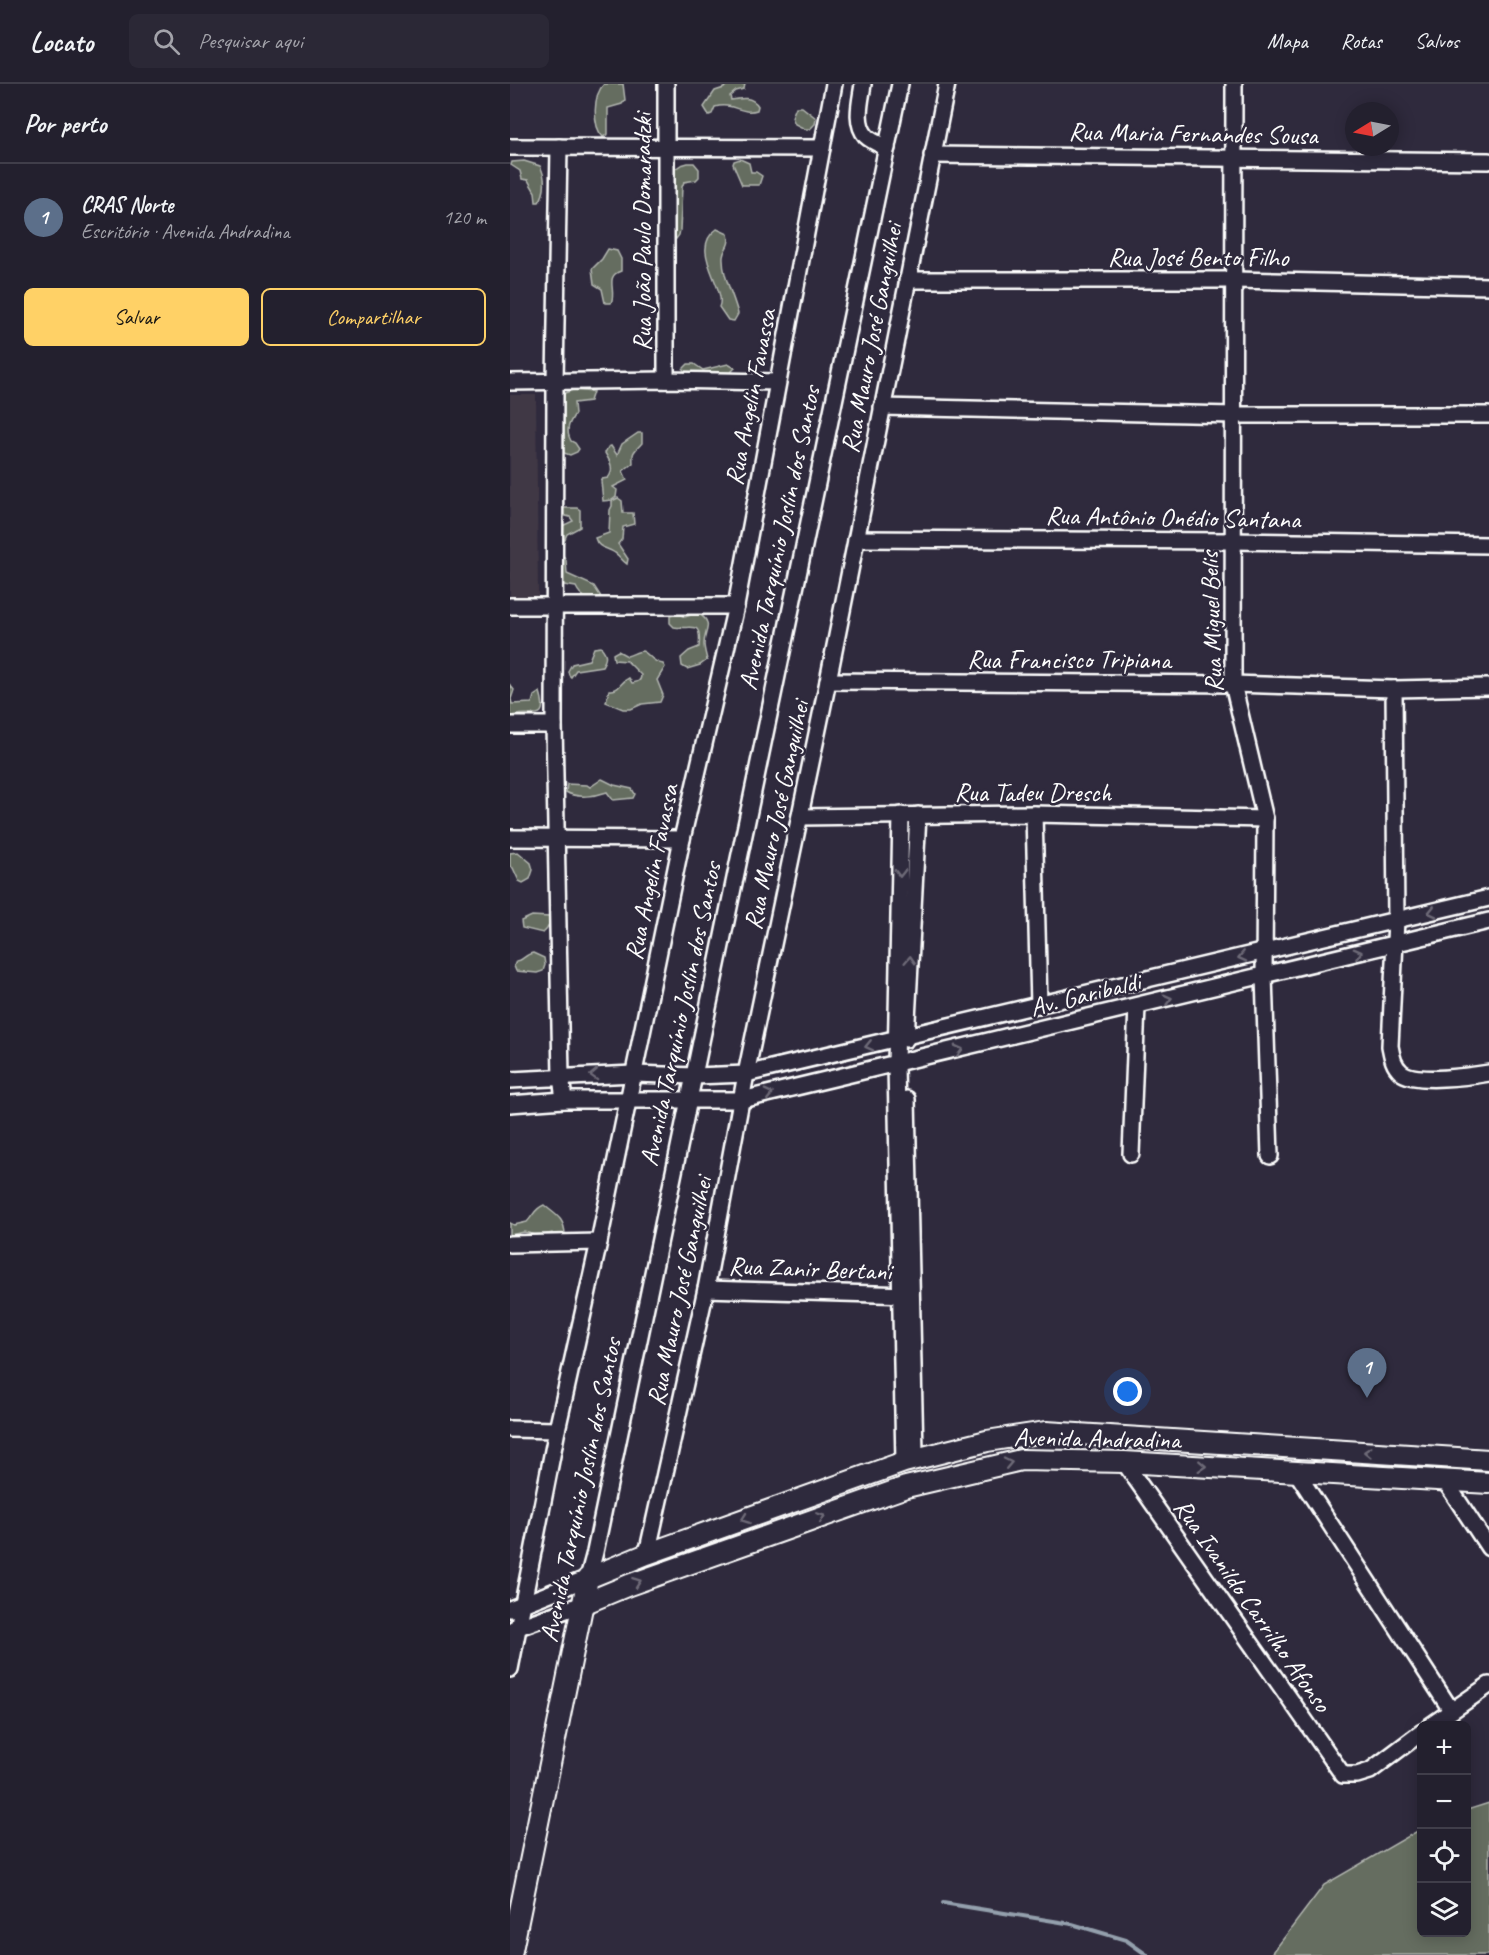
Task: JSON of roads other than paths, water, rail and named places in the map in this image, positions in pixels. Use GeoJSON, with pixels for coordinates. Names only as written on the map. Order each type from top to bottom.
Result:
{"type":"FeatureCollection","features":[{"type":"Feature","properties":{"kind":"main road","name":"Avenida Andradina"},"geometry":{"type":"LineString","coordinates":[[588,1578],[647,1554],[910,1460],[987,1441],[1046,1432],[1489,1460]]}},
{"type":"Feature","properties":{"kind":"main road","name":"Avenida Andradina"},"geometry":{"type":"LineString","coordinates":[[583,1604],[629,1585],[906,1487],[1021,1460],[1124,1462],[1489,1483]]}},
{"type":"Feature","properties":{"kind":"main road","name":"Avenida Tarquínio Joslin dos Santos"},"geometry":{"type":"LineString","coordinates":[[510,1955],[588,1578]]}},
{"type":"Feature","properties":{"kind":"street","name":"Rua João Paulo Domaradzki"},"geometry":{"type":"LineString","coordinates":[[666,84],[666,380]]}},
{"type":"Feature","properties":{"kind":"street","name":"Rua Angelin Favassa"},"geometry":{"type":"LineString","coordinates":[[510,1669],[517,1607],[599,1242],[682,839],[736,606],[834,84]]}},
{"type":"Feature","properties":{"kind":"street"},"geometry":{"type":"LineString","coordinates":[[863,84],[859,110],[860,124],[866,136],[887,148]]}},
{"type":"Feature","properties":{"kind":"street","name":"Avenida Tarquínio Joslin dos Santos"},"geometry":{"type":"LineString","coordinates":[[588,1578],[695,1076],[900,84]]}},
{"type":"Feature","properties":{"kind":"street","name":"Rua Mauro José Ganguilhei"},"geometry":{"type":"LineString","coordinates":[[647,1554],[706,1289],[746,1074],[828,681],[946,84]]}},
{"type":"Feature","properties":{"kind":"street","name":"Rua Miguel Belis"},"geometry":{"type":"LineString","coordinates":[[1234,84],[1233,684],[1265,819],[1264,976],[1270,1156]]}},
{"type":"Feature","properties":{"kind":"street"},"geometry":{"type":"LineString","coordinates":[[510,147],[822,148]]}},
{"type":"Feature","properties":{"kind":"street"},"geometry":{"type":"LineString","coordinates":[[558,147],[554,725],[561,1076],[564,1100]]}},
{"type":"Feature","properties":{"kind":"street","name":"Rua Maria Fernandes Sousa"},"geometry":{"type":"LineString","coordinates":[[932,155],[1489,160]]}},
{"type":"Feature","properties":{"kind":"street","name":"Rua José Bento Filho"},"geometry":{"type":"LineString","coordinates":[[907,280],[1234,280],[1489,286]]}},
{"type":"Feature","properties":{"kind":"street"},"geometry":{"type":"LineString","coordinates":[[510,382],[666,380],[777,382]]}},
{"type":"Feature","properties":{"kind":"street"},"geometry":{"type":"LineString","coordinates":[[882,406],[1234,415],[1489,415]]}},
{"type":"Feature","properties":{"kind":"street","name":"Rua Antônio Onédio Santana"},"geometry":{"type":"LineString","coordinates":[[856,539],[1489,545]]}},
{"type":"Feature","properties":{"kind":"street"},"geometry":{"type":"LineString","coordinates":[[510,606],[736,606]]}},
{"type":"Feature","properties":{"kind":"street","name":"Rua Francisco Tripiana"},"geometry":{"type":"LineString","coordinates":[[828,681],[1233,684],[1394,689],[1489,687]]}},
{"type":"Feature","properties":{"kind":"street"},"geometry":{"type":"LineString","coordinates":[[1394,689],[1396,920],[1390,1046],[1393,1061],[1400,1071],[1409,1077],[1463,1078],[1489,1073]]}},
{"type":"Feature","properties":{"kind":"street"},"geometry":{"type":"LineString","coordinates":[[510,725],[554,725]]}},
{"type":"Feature","properties":{"kind":"street"},"geometry":{"type":"LineString","coordinates":[[1034,814],[1039,1005]]}},
{"type":"Feature","properties":{"kind":"street","name":"Rua Tadeu Dresch"},"geometry":{"type":"LineString","coordinates":[[800,817],[1034,814],[1265,819]]}},
{"type":"Feature","properties":{"kind":"street"},"geometry":{"type":"LineString","coordinates":[[901,815],[901,1064],[910,1460]]}},
{"type":"Feature","properties":{"kind":"street"},"geometry":{"type":"LineString","coordinates":[[901,1039],[918,815]]}},
{"type":"Feature","properties":{"kind":"street"},"geometry":{"type":"LineString","coordinates":[[510,838],[682,839]]}},
{"type":"Feature","properties":{"kind":"street","name":"Av. Garibaldi"},"geometry":{"type":"LineString","coordinates":[[510,1080],[633,1074],[695,1076],[746,1074],[1489,898]]}},
{"type":"Feature","properties":{"kind":"street","name":"Av. Garibaldi"},"geometry":{"type":"LineString","coordinates":[[690,1099],[742,1100],[901,1064],[1489,921]]}},
{"type":"Feature","properties":{"kind":"street"},"geometry":{"type":"LineString","coordinates":[[1131,1154],[1137,1006]]}},
{"type":"Feature","properties":{"kind":"street"},"geometry":{"type":"LineString","coordinates":[[510,1104],[564,1100],[690,1099]]}},
{"type":"Feature","properties":{"kind":"street"},"geometry":{"type":"LineString","coordinates":[[510,1244],[599,1242]]}},
{"type":"Feature","properties":{"kind":"street","name":"Rua Zanir Bertani"},"geometry":{"type":"LineString","coordinates":[[706,1289],[907,1295]]}},
{"type":"Feature","properties":{"kind":"street"},"geometry":{"type":"LineString","coordinates":[[510,1429],[557,1430]]}},
{"type":"Feature","properties":{"kind":"street"},"geometry":{"type":"LineString","coordinates":[[1239,1468],[1242,1445]]}},
{"type":"Feature","properties":{"kind":"street"},"geometry":{"type":"LineString","coordinates":[[1404,1478],[1407,1454]]}},
{"type":"Feature","properties":{"kind":"street","name":"Rua Ivanildo Carrilho Afonso"},"geometry":{"type":"LineString","coordinates":[[1124,1462],[1343,1775],[1370,1771],[1417,1736]]}},
{"type":"Feature","properties":{"kind":"street"},"geometry":{"type":"LineString","coordinates":[[1297,1473],[1450,1710]]}},
{"type":"Feature","properties":{"kind":"street"},"geometry":{"type":"LineString","coordinates":[[1445,1481],[1489,1548]]}},
{"type":"Feature","properties":{"kind":"street"},"geometry":{"type":"LineString","coordinates":[[517,1607],[588,1578]]}},
{"type":"Feature","properties":{"kind":"street"},"geometry":{"type":"LineString","coordinates":[[514,1629],[583,1604]]}},
{"type":"Feature","properties":{"kind":"street"},"geometry":{"type":"LineString","coordinates":[[1435,1721],[1489,1685]]}},
{"type":"Feature","properties":{"kind":"waterway"},"geometry":{"type":"LineString","coordinates":[[943,1903],[1072,1924],[1126,1940],[1147,1955]]}},
{"type":"Feature","properties":{"kind":"place","name":"CRAS Norte"},"geometry":{"type":"Point","coordinates":[1367,1398]}}]}
